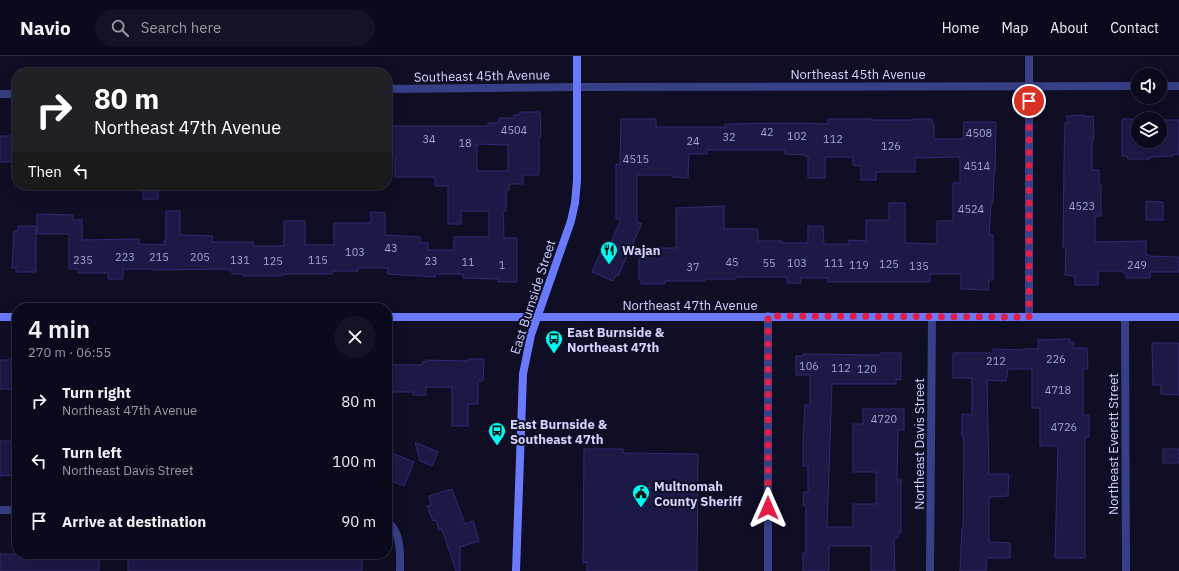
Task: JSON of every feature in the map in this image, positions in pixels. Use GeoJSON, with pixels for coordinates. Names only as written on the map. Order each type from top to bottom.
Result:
{"type":"FeatureCollection","features":[{"type":"Feature","properties":{"kind":"street","name":"East Burnside Street"},"geometry":{"type":"LineString","coordinates":[[516,571],[522,374],[537,317],[571,221],[575,204],[577,180],[577,56]]}},
{"type":"Feature","properties":{"kind":"street"},"geometry":{"type":"LineString","coordinates":[[1029,56],[1029,317]]}},
{"type":"Feature","properties":{"kind":"street","name":"Northeast 45th Avenue"},"geometry":{"type":"LineString","coordinates":[[577,87],[1131,86]]}},
{"type":"Feature","properties":{"kind":"street"},"geometry":{"type":"LineString","coordinates":[[1167,86],[1179,86]]}},
{"type":"Feature","properties":{"kind":"street","name":"Southeast 45th Avenue"},"geometry":{"type":"LineString","coordinates":[[392,89],[577,87]]}},
{"type":"Feature","properties":{"kind":"street"},"geometry":{"type":"LineString","coordinates":[[0,94],[12,94]]}},
{"type":"Feature","properties":{"kind":"street"},"geometry":{"type":"LineString","coordinates":[[768,316],[768,571]]}},
{"type":"Feature","properties":{"kind":"street"},"geometry":{"type":"LineString","coordinates":[[0,317],[12,317]]}},
{"type":"Feature","properties":{"kind":"street","name":"Northeast 47th Avenue"},"geometry":{"type":"LineString","coordinates":[[392,317],[1179,317]]}},
{"type":"Feature","properties":{"kind":"street","name":"Northeast Davis Street"},"geometry":{"type":"LineString","coordinates":[[930,571],[932,317]]}},
{"type":"Feature","properties":{"kind":"street","name":"Northeast Everett Street"},"geometry":{"type":"LineString","coordinates":[[1125,317],[1126,571]]}},
{"type":"Feature","properties":{"kind":"street"},"geometry":{"type":"LineString","coordinates":[[0,510],[12,510]]}},
{"type":"Feature","properties":{"kind":"street"},"geometry":{"type":"LineString","coordinates":[[392,526],[398,535],[400,548],[400,571]]}},
{"type":"Feature","properties":{"kind":"building"},"geometry":{"type":"Polygon","coordinates":[[[520,112],[540,112],[541,137],[539,137],[539,175],[523,175],[523,184],[509,184],[509,190],[506,190],[506,211],[503,211],[504,238],[517,238],[517,282],[498,282],[498,279],[463,278],[463,274],[436,274],[435,277],[388,274],[388,268],[358,268],[358,271],[332,271],[332,274],[288,274],[278,276],[243,276],[243,274],[232,274],[232,270],[226,269],[123,269],[123,279],[108,279],[108,273],[78,273],[78,269],[69,269],[69,234],[37,234],[37,214],[73,215],[73,220],[82,220],[82,240],[139,239],[139,244],[164,245],[164,241],[166,241],[166,211],[180,211],[180,235],[213,236],[212,242],[253,242],[253,246],[284,246],[284,221],[305,221],[305,245],[334,245],[334,223],[371,223],[371,212],[385,213],[385,235],[420,237],[420,243],[428,243],[428,250],[454,250],[454,237],[489,237],[489,211],[461,211],[461,224],[448,224],[448,186],[435,186],[435,177],[395,177],[395,157],[392,157],[392,126],[488,126],[488,123],[499,123],[499,118],[514,118],[514,115],[520,115],[520,112]],[[477,144],[477,171],[508,171],[508,145],[477,144]]]}},
{"type":"Feature","properties":{"kind":"building"},"geometry":{"type":"Polygon","coordinates":[[[1085,115],[1085,117],[1093,116],[1094,139],[1092,139],[1092,170],[1099,170],[1099,185],[1101,185],[1101,216],[1095,216],[1095,242],[1146,241],[1146,255],[1179,257],[1179,272],[1150,272],[1150,278],[1126,278],[1126,273],[1123,273],[1123,271],[1098,271],[1098,285],[1075,285],[1075,276],[1065,275],[1066,248],[1063,248],[1065,123],[1069,123],[1066,116],[1085,115]]]}},
{"type":"Feature","properties":{"kind":"building"},"geometry":{"type":"Polygon","coordinates":[[[621,119],[656,119],[656,127],[725,127],[725,124],[828,124],[828,119],[932,119],[932,124],[934,124],[934,139],[963,139],[964,122],[996,122],[995,173],[989,235],[993,235],[993,280],[989,280],[988,290],[961,289],[961,274],[930,274],[930,282],[828,282],[828,278],[800,278],[801,283],[787,283],[787,278],[785,277],[736,277],[736,279],[665,281],[664,284],[641,284],[641,280],[639,280],[639,248],[676,248],[676,208],[724,206],[724,229],[758,229],[758,241],[782,241],[782,243],[808,243],[808,226],[823,226],[824,244],[849,244],[849,240],[866,241],[866,220],[889,220],[889,203],[905,203],[905,243],[937,244],[937,221],[953,221],[953,183],[960,183],[960,157],[915,158],[915,172],[876,172],[876,180],[861,180],[861,166],[853,165],[853,157],[825,157],[825,178],[808,178],[808,156],[785,154],[785,150],[707,150],[707,154],[689,154],[688,178],[672,177],[672,175],[637,175],[637,223],[642,223],[618,276],[616,275],[613,281],[592,272],[603,247],[608,250],[621,219],[616,219],[616,164],[620,165],[621,119]]]}},
{"type":"Feature","properties":{"kind":"building"},"geometry":{"type":"Polygon","coordinates":[[[1122,119],[1131,119],[1131,148],[1167,148],[1167,120],[1179,120],[1179,155],[1173,154],[1173,156],[1150,157],[1150,159],[1128,159],[1127,156],[1122,156],[1122,119]]]}},
{"type":"Feature","properties":{"kind":"building"},"geometry":{"type":"Polygon","coordinates":[[[0,136],[12,136],[12,162],[0,162],[0,136]]]}},
{"type":"Feature","properties":{"kind":"building"},"geometry":{"type":"Polygon","coordinates":[[[143,190],[158,190],[158,199],[143,199],[143,190]]]}},
{"type":"Feature","properties":{"kind":"building"},"geometry":{"type":"Polygon","coordinates":[[[1146,201],[1163,202],[1163,220],[1146,220],[1146,201]]]}},
{"type":"Feature","properties":{"kind":"building"},"geometry":{"type":"Polygon","coordinates":[[[18,226],[36,226],[36,272],[16,272],[16,268],[12,268],[14,231],[18,231],[18,226]]]}},
{"type":"Feature","properties":{"kind":"building"},"geometry":{"type":"Polygon","coordinates":[[[1070,339],[1070,342],[1074,342],[1073,348],[1087,348],[1088,369],[1083,369],[1083,415],[1089,415],[1089,437],[1085,437],[1085,558],[1055,558],[1058,446],[1040,446],[1040,408],[1032,408],[1032,369],[1008,369],[1006,381],[987,380],[989,474],[1009,474],[1008,496],[989,497],[989,542],[1010,543],[1010,558],[987,558],[986,571],[960,571],[963,528],[964,443],[962,436],[962,414],[972,415],[972,378],[953,378],[953,353],[993,353],[993,349],[1038,349],[1038,340],[1070,339]]]}},
{"type":"Feature","properties":{"kind":"building"},"geometry":{"type":"Polygon","coordinates":[[[1152,343],[1179,343],[1179,395],[1161,394],[1161,385],[1153,385],[1152,343]]]}},
{"type":"Feature","properties":{"kind":"building"},"geometry":{"type":"Polygon","coordinates":[[[880,353],[901,353],[901,380],[896,379],[896,384],[832,384],[827,527],[853,527],[853,504],[876,504],[876,472],[853,472],[853,424],[863,424],[863,409],[904,409],[904,430],[898,430],[897,480],[901,480],[901,533],[898,533],[898,538],[894,538],[895,571],[871,571],[871,546],[829,546],[829,570],[803,571],[803,553],[806,553],[806,506],[803,506],[804,492],[808,492],[808,466],[803,466],[803,441],[805,405],[810,405],[810,375],[796,375],[796,356],[803,356],[803,354],[880,355],[880,353]]]}},
{"type":"Feature","properties":{"kind":"building"},"geometry":{"type":"Polygon","coordinates":[[[468,359],[484,359],[483,381],[478,381],[478,404],[468,404],[468,426],[452,426],[452,387],[426,387],[426,395],[413,395],[413,392],[392,392],[392,365],[422,365],[422,362],[426,362],[426,360],[468,361],[468,359]]]}},
{"type":"Feature","properties":{"kind":"building"},"geometry":{"type":"Polygon","coordinates":[[[0,360],[12,360],[12,389],[0,389],[0,360]]]}},
{"type":"Feature","properties":{"kind":"building"},"geometry":{"type":"Polygon","coordinates":[[[0,441],[12,441],[12,475],[0,476],[0,441]]]}},
{"type":"Feature","properties":{"kind":"building"},"geometry":{"type":"Polygon","coordinates":[[[415,442],[438,452],[432,466],[420,461],[415,442]]]}},
{"type":"Feature","properties":{"kind":"building","name":"Multnomah County Sheriff"},"geometry":{"type":"Polygon","coordinates":[[[584,449],[623,449],[623,453],[698,454],[697,571],[587,571],[587,562],[583,563],[584,449]]]}},
{"type":"Feature","properties":{"kind":"building"},"geometry":{"type":"Polygon","coordinates":[[[1163,449],[1179,449],[1179,463],[1163,463],[1163,449]]]}},
{"type":"Feature","properties":{"kind":"building"},"geometry":{"type":"Polygon","coordinates":[[[392,453],[414,462],[404,486],[392,481],[392,453]]]}},
{"type":"Feature","properties":{"kind":"building"},"geometry":{"type":"Polygon","coordinates":[[[452,489],[465,524],[473,521],[479,541],[460,547],[460,571],[456,571],[442,529],[439,530],[436,520],[433,521],[427,506],[431,505],[429,496],[452,489]]]}},
{"type":"Feature","properties":{"kind":"building"},"geometry":{"type":"Polygon","coordinates":[[[0,554],[12,554],[12,559],[99,559],[99,571],[0,571],[0,554]]]}},
{"type":"Feature","properties":{"kind":"building"},"geometry":{"type":"Polygon","coordinates":[[[128,559],[362,559],[362,571],[128,571],[128,559]]]}},
{"type":"Feature","properties":{"kind":"place","name":"Wajan"},"geometry":{"type":"Point","coordinates":[609,265]}},
{"type":"Feature","properties":{"kind":"place","name":"East Burnside & Northeast 47th"},"geometry":{"type":"Point","coordinates":[554,354]}},
{"type":"Feature","properties":{"kind":"place","name":"East Burnside & Southeast 47th"},"geometry":{"type":"Point","coordinates":[497,446]}},
{"type":"Feature","properties":{"kind":"place","name":"Multnomah County Sheriff"},"geometry":{"type":"Point","coordinates":[641,508]}},
{"type":"Feature","properties":{"kind":"route"},"geometry":{"type":"LineString","coordinates":[[768,508],[768,316],[1029,317],[1029,101]]}}]}
